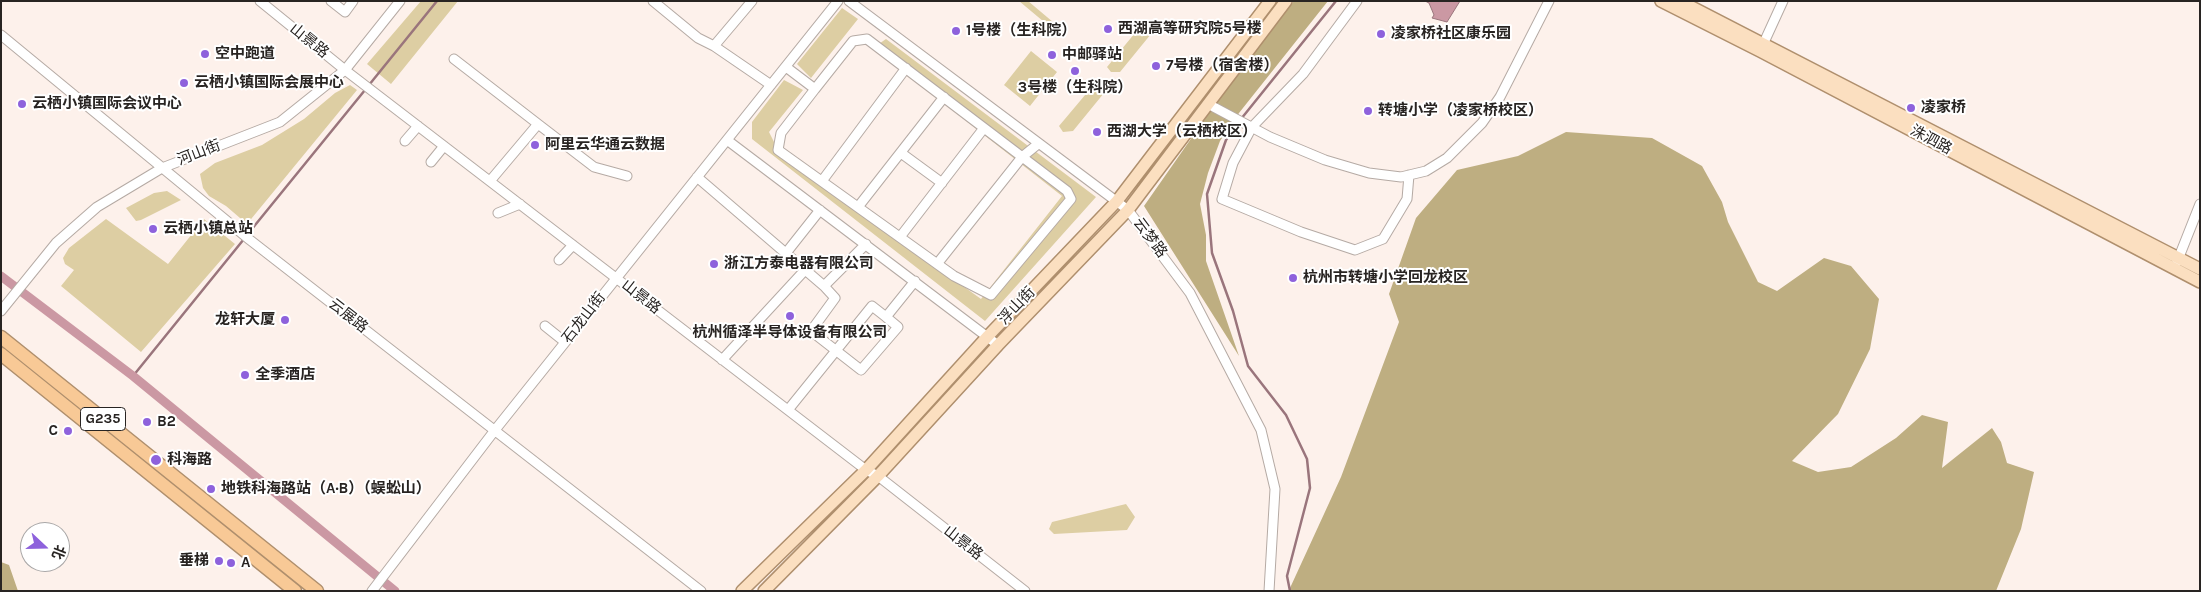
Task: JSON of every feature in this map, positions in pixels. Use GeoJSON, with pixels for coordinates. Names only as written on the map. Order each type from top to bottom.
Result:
{"type":"FeatureCollection","features":[{"type":"Feature","properties":{"kind":"highway","name":"G235"},"geometry":{"type":"LineString","coordinates":[[1,337],[317,591]]}},
{"type":"Feature","properties":{"kind":"highway","name":"G235"},"geometry":{"type":"LineString","coordinates":[[1,354],[295,591]]}},
{"type":"Feature","properties":{"kind":"main road","name":"浮山街"},"geometry":{"type":"LineString","coordinates":[[742,591],[866,470],[988,336],[1116,202],[1270,1]]}},
{"type":"Feature","properties":{"kind":"main road","name":"浮山街"},"geometry":{"type":"LineString","coordinates":[[764,591],[878,476],[998,345],[1128,210],[1286,1]]}},
{"type":"Feature","properties":{"kind":"main road","name":"洙泗路"},"geometry":{"type":"LineString","coordinates":[[1661,1],[1762,47]]}},
{"type":"Feature","properties":{"kind":"main road","name":"洙泗路"},"geometry":{"type":"LineString","coordinates":[[1680,1],[1762,47],[2176,263],[2200,282]]}},
{"type":"Feature","properties":{"kind":"main road","name":"洙泗路"},"geometry":{"type":"LineString","coordinates":[[2176,263],[2200,269]]}},
{"type":"Feature","properties":{"kind":"street","name":"山景路"},"geometry":{"type":"LineString","coordinates":[[260,1],[372,91],[866,470],[878,476],[1025,591]]}},
{"type":"Feature","properties":{"kind":"street"},"geometry":{"type":"LineString","coordinates":[[331,1],[345,12],[353,1]]}},
{"type":"Feature","properties":{"kind":"street","name":"河山街"},"geometry":{"type":"LineString","coordinates":[[1,311],[56,243],[97,206],[162,168],[280,122],[345,70],[400,1]]}},
{"type":"Feature","properties":{"kind":"street"},"geometry":{"type":"LineString","coordinates":[[652,1],[698,38],[714,46],[771,85]]}},
{"type":"Feature","properties":{"kind":"street"},"geometry":{"type":"LineString","coordinates":[[714,46],[752,1]]}},
{"type":"Feature","properties":{"kind":"street","name":"石龙山街"},"geometry":{"type":"LineString","coordinates":[[372,591],[495,430],[838,1]]}},
{"type":"Feature","properties":{"kind":"street","name":"云梦路"},"geometry":{"type":"LineString","coordinates":[[849,1],[1128,210],[1190,293],[1261,430],[1275,489],[1269,591]]}},
{"type":"Feature","properties":{"kind":"street"},"geometry":{"type":"LineString","coordinates":[[1357,1],[1303,74],[1248,125],[1233,163],[1222,199],[1301,232],[1355,250],[1383,239],[1407,199],[1409,175]]}},
{"type":"Feature","properties":{"kind":"street"},"geometry":{"type":"LineString","coordinates":[[1208,104],[1248,125],[1325,160],[1369,173],[1401,177],[1426,171],[1447,158],[1482,123],[1500,98],[1549,1]]}},
{"type":"Feature","properties":{"kind":"street"},"geometry":{"type":"LineString","coordinates":[[1762,47],[1783,1]]}},
{"type":"Feature","properties":{"kind":"street","name":"云展路"},"geometry":{"type":"LineString","coordinates":[[1,35],[241,233],[701,591]]}},
{"type":"Feature","properties":{"kind":"street"},"geometry":{"type":"LineString","coordinates":[[867,39],[1067,191],[1071,199],[991,295],[954,276],[778,150],[781,134],[815,89],[853,41],[867,39]]}},
{"type":"Feature","properties":{"kind":"street"},"geometry":{"type":"LineString","coordinates":[[454,59],[594,167],[627,176]]}},
{"type":"Feature","properties":{"kind":"street"},"geometry":{"type":"LineString","coordinates":[[786,67],[815,89]]}},
{"type":"Feature","properties":{"kind":"street"},"geometry":{"type":"LineString","coordinates":[[822,181],[906,68]]}},
{"type":"Feature","properties":{"kind":"street"},"geometry":{"type":"LineString","coordinates":[[858,207],[944,97]]}},
{"type":"Feature","properties":{"kind":"street"},"geometry":{"type":"LineString","coordinates":[[490,181],[538,124]]}},
{"type":"Feature","properties":{"kind":"street"},"geometry":{"type":"LineString","coordinates":[[405,141],[418,126]]}},
{"type":"Feature","properties":{"kind":"street"},"geometry":{"type":"LineString","coordinates":[[900,237],[984,128]]}},
{"type":"Feature","properties":{"kind":"street"},"geometry":{"type":"LineString","coordinates":[[727,140],[998,345]]}},
{"type":"Feature","properties":{"kind":"street"},"geometry":{"type":"LineString","coordinates":[[938,264],[1022,156],[1038,144]]}},
{"type":"Feature","properties":{"kind":"street"},"geometry":{"type":"LineString","coordinates":[[431,162],[444,146]]}},
{"type":"Feature","properties":{"kind":"street"},"geometry":{"type":"LineString","coordinates":[[901,153],[942,183]]}},
{"type":"Feature","properties":{"kind":"street"},"geometry":{"type":"LineString","coordinates":[[697,177],[836,298],[811,331],[836,352],[861,370],[898,327],[872,306],[836,352],[788,410]]}},
{"type":"Feature","properties":{"kind":"street"},"geometry":{"type":"LineString","coordinates":[[498,213],[520,204]]}},
{"type":"Feature","properties":{"kind":"street"},"geometry":{"type":"LineString","coordinates":[[2176,263],[2200,204]]}},
{"type":"Feature","properties":{"kind":"street"},"geometry":{"type":"LineString","coordinates":[[786,253],[820,210]]}},
{"type":"Feature","properties":{"kind":"street"},"geometry":{"type":"LineString","coordinates":[[824,286],[866,244]]}},
{"type":"Feature","properties":{"kind":"street"},"geometry":{"type":"LineString","coordinates":[[559,260],[573,245]]}},
{"type":"Feature","properties":{"kind":"street"},"geometry":{"type":"LineString","coordinates":[[722,360],[805,270]]}},
{"type":"Feature","properties":{"kind":"street"},"geometry":{"type":"LineString","coordinates":[[886,316],[915,281]]}},
{"type":"Feature","properties":{"kind":"street"},"geometry":{"type":"LineString","coordinates":[[545,326],[565,342]]}},
{"type":"Feature","properties":{"kind":"shaded area"},"geometry":{"type":"Polygon","coordinates":[[[421,1],[458,1],[391,84],[367,64],[421,1]]]}},
{"type":"Feature","properties":{"kind":"shaded area"},"geometry":{"type":"Polygon","coordinates":[[[1019,1],[1028,1],[1066,33],[1062,37],[1019,1]]]}},
{"type":"Feature","properties":{"kind":"shaded area"},"geometry":{"type":"Polygon","coordinates":[[[1294,1],[1328,1],[1239,113],[1220,141],[1208,173],[1200,204],[1206,235],[1206,261],[1239,356],[1144,206],[1209,113],[1294,1]]]}},
{"type":"Feature","properties":{"kind":"shaded area"},"geometry":{"type":"Polygon","coordinates":[[[1425,1],[1460,1],[1447,22],[1432,18],[1434,15],[1429,3],[1425,1]]]}},
{"type":"Feature","properties":{"kind":"shaded area"},"geometry":{"type":"Polygon","coordinates":[[[842,8],[858,19],[811,78],[797,64],[842,8]]]}},
{"type":"Feature","properties":{"kind":"shaded area"},"geometry":{"type":"Polygon","coordinates":[[[1144,22],[1150,25],[1151,34],[1120,72],[1111,72],[1107,67],[1144,22]]]}},
{"type":"Feature","properties":{"kind":"shaded area"},"geometry":{"type":"Polygon","coordinates":[[[886,39],[1096,197],[985,321],[752,139],[752,122],[784,80],[803,90],[769,132],[780,154],[981,299],[1062,196],[873,48],[886,39]]]}},
{"type":"Feature","properties":{"kind":"shaded area"},"geometry":{"type":"Polygon","coordinates":[[[1031,51],[1057,72],[1030,106],[1004,85],[1031,51]]]}},
{"type":"Feature","properties":{"kind":"shaded area"},"geometry":{"type":"Polygon","coordinates":[[[1096,82],[1102,85],[1104,93],[1073,131],[1063,132],[1059,126],[1096,82]]]}},
{"type":"Feature","properties":{"kind":"shaded area"},"geometry":{"type":"Polygon","coordinates":[[[350,85],[357,90],[247,224],[226,206],[209,196],[203,188],[200,174],[215,163],[262,145],[304,119],[335,93],[350,85]]]}},
{"type":"Feature","properties":{"kind":"shaded area"},"geometry":{"type":"Polygon","coordinates":[[[1566,132],[1652,138],[1702,166],[1722,202],[1728,222],[1758,282],[1777,291],[1824,258],[1851,266],[1879,299],[1870,349],[1838,414],[1792,461],[1818,472],[1851,467],[1896,438],[1922,415],[1948,422],[1942,468],[1992,428],[2001,442],[2007,463],[2034,472],[2021,529],[1996,591],[1290,591],[1341,477],[1399,322],[1389,294],[1416,218],[1457,170],[1518,156],[1566,132]]]}},
{"type":"Feature","properties":{"kind":"shaded area"},"geometry":{"type":"Polygon","coordinates":[[[167,191],[181,200],[141,220],[136,221],[126,208],[154,193],[167,191]]]}},
{"type":"Feature","properties":{"kind":"shaded area"},"geometry":{"type":"Polygon","coordinates":[[[106,219],[168,264],[204,219],[235,244],[141,352],[61,286],[74,270],[65,264],[63,258],[69,248],[106,219]]]}},
{"type":"Feature","properties":{"kind":"shaded area"},"geometry":{"type":"Polygon","coordinates":[[[1126,504],[1135,517],[1127,530],[1054,534],[1049,529],[1052,522],[1126,504]]]}},
{"type":"Feature","properties":{"kind":"shaded area"},"geometry":{"type":"Polygon","coordinates":[[[1,562],[9,565],[18,591],[1,591],[1,562]]]}},
{"type":"Feature","properties":{"kind":"waterway"},"geometry":{"type":"LineString","coordinates":[[369,85],[437,1]]}},
{"type":"Feature","properties":{"kind":"waterway"},"geometry":{"type":"LineString","coordinates":[[1241,119],[1336,1]]}},
{"type":"Feature","properties":{"kind":"waterway"},"geometry":{"type":"LineString","coordinates":[[247,235],[365,90]]}},
{"type":"Feature","properties":{"kind":"waterway"},"geometry":{"type":"LineString","coordinates":[[1238,123],[1226,140],[1207,194],[1212,253],[1233,311],[1248,366],[1286,415],[1307,459],[1310,488],[1287,576],[1290,591]]}},
{"type":"Feature","properties":{"kind":"waterway"},"geometry":{"type":"LineString","coordinates":[[133,376],[244,239]]}},
{"type":"Feature","properties":{"kind":"waterway"},"geometry":{"type":"LineString","coordinates":[[1,276],[133,376],[395,591]]}},
{"type":"Feature","properties":{"kind":"place","name":"西湖高等研究院5号楼"},"geometry":{"type":"Point","coordinates":[1108,29]}},
{"type":"Feature","properties":{"kind":"place","name":"1号楼（生科院）"},"geometry":{"type":"Point","coordinates":[956,31]}},
{"type":"Feature","properties":{"kind":"place","name":"凌家桥社区康乐园"},"geometry":{"type":"Point","coordinates":[1381,34]}},
{"type":"Feature","properties":{"kind":"place","name":"空中跑道"},"geometry":{"type":"Point","coordinates":[205,54]}},
{"type":"Feature","properties":{"kind":"place","name":"中邮驿站"},"geometry":{"type":"Point","coordinates":[1052,55]}},
{"type":"Feature","properties":{"kind":"place","name":"7号楼（宿舍楼）"},"geometry":{"type":"Point","coordinates":[1156,66]}},
{"type":"Feature","properties":{"kind":"place","name":"3号楼（生科院）"},"geometry":{"type":"Point","coordinates":[1075,71]}},
{"type":"Feature","properties":{"kind":"place","name":"云栖小镇国际会展中心"},"geometry":{"type":"Point","coordinates":[184,83]}},
{"type":"Feature","properties":{"kind":"place","name":"云栖小镇国际会议中心"},"geometry":{"type":"Point","coordinates":[22,104]}},
{"type":"Feature","properties":{"kind":"place","name":"凌家桥"},"geometry":{"type":"Point","coordinates":[1911,108]}},
{"type":"Feature","properties":{"kind":"place","name":"转塘小学（凌家桥校区）"},"geometry":{"type":"Point","coordinates":[1368,111]}},
{"type":"Feature","properties":{"kind":"place","name":"西湖大学（云栖校区）"},"geometry":{"type":"Point","coordinates":[1097,132]}},
{"type":"Feature","properties":{"kind":"place","name":"阿里云华通云数据"},"geometry":{"type":"Point","coordinates":[535,145]}},
{"type":"Feature","properties":{"kind":"place","name":"云栖小镇总站"},"geometry":{"type":"Point","coordinates":[153,229]}},
{"type":"Feature","properties":{"kind":"place","name":"浙江方泰电器有限公司"},"geometry":{"type":"Point","coordinates":[714,264]}},
{"type":"Feature","properties":{"kind":"place","name":"杭州市转塘小学回龙校区"},"geometry":{"type":"Point","coordinates":[1293,278]}},
{"type":"Feature","properties":{"kind":"place","name":"杭州循泽半导体设备有限公司"},"geometry":{"type":"Point","coordinates":[790,316]}},
{"type":"Feature","properties":{"kind":"place","name":"龙轩大厦"},"geometry":{"type":"Point","coordinates":[285,320]}},
{"type":"Feature","properties":{"kind":"place","name":"全季酒店"},"geometry":{"type":"Point","coordinates":[245,375]}},
{"type":"Feature","properties":{"kind":"place","name":"B2"},"geometry":{"type":"Point","coordinates":[147,422]}},
{"type":"Feature","properties":{"kind":"place","name":"C"},"geometry":{"type":"Point","coordinates":[68,431]}},
{"type":"Feature","properties":{"kind":"place","name":"科海路"},"geometry":{"type":"Point","coordinates":[156,460]}},
{"type":"Feature","properties":{"kind":"place","name":"地铁科海路站（A·B）（蜈蚣山）"},"geometry":{"type":"Point","coordinates":[211,489]}},
{"type":"Feature","properties":{"kind":"place","name":"垂梯"},"geometry":{"type":"Point","coordinates":[219,561]}},
{"type":"Feature","properties":{"kind":"place","name":"A"},"geometry":{"type":"Point","coordinates":[231,563]}}]}
